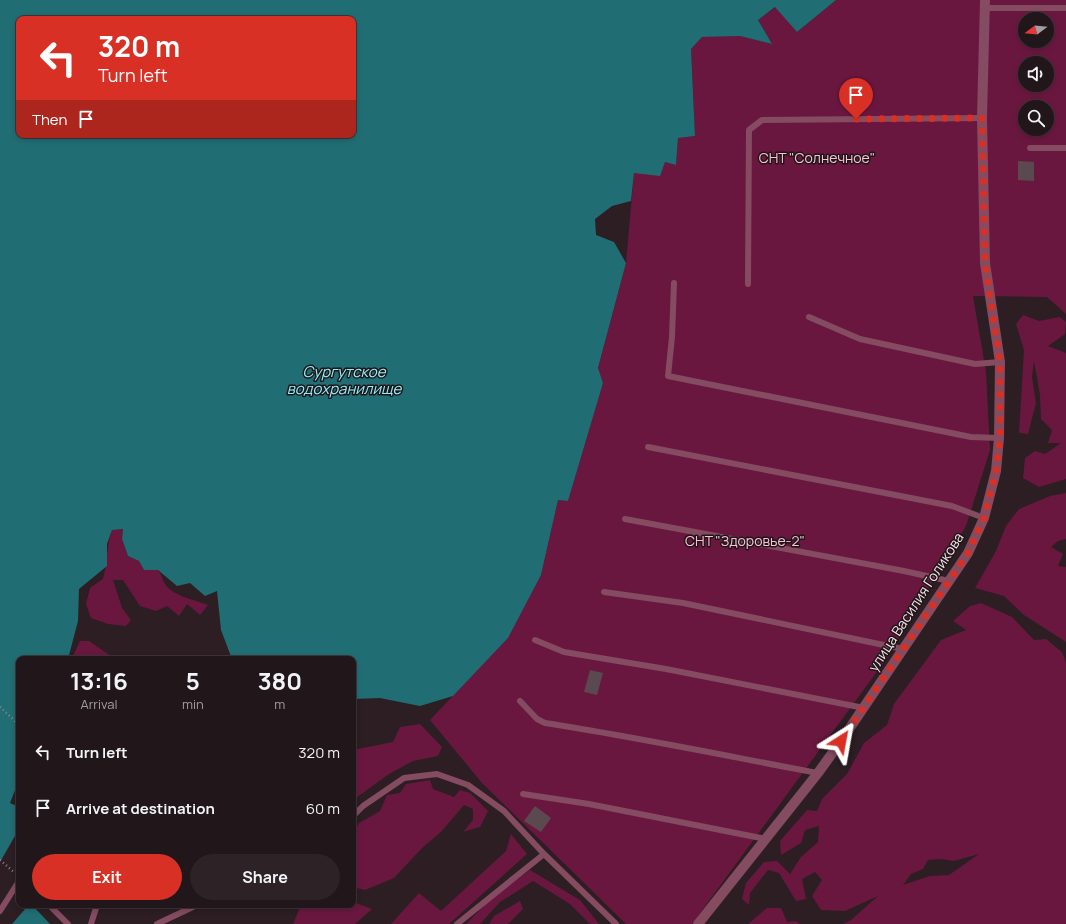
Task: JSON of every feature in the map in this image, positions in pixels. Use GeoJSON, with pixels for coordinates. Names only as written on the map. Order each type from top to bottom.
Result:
{"type":"FeatureCollection","features":[{"type":"Feature","properties":{"kind":"street","name":"улица Василия Голикова"},"geometry":{"type":"LineString","coordinates":[[698,924],[818,773],[864,708],[968,553],[984,518],[996,472],[1000,438],[1000,362],[985,263],[982,118],[985,4]]}},
{"type":"Feature","properties":{"kind":"lane"},"geometry":{"type":"LineString","coordinates":[[985,4],[1066,8]]}},
{"type":"Feature","properties":{"kind":"lane"},"geometry":{"type":"LineString","coordinates":[[748,284],[749,130],[762,120],[982,118]]}},
{"type":"Feature","properties":{"kind":"lane"},"geometry":{"type":"LineString","coordinates":[[1030,148],[1066,148]]}},
{"type":"Feature","properties":{"kind":"lane"},"geometry":{"type":"LineString","coordinates":[[674,283],[672,337],[668,376],[971,437],[1000,438]]}},
{"type":"Feature","properties":{"kind":"lane"},"geometry":{"type":"LineString","coordinates":[[809,317],[860,339],[975,364],[1000,362]]}},
{"type":"Feature","properties":{"kind":"lane"},"geometry":{"type":"LineString","coordinates":[[648,447],[952,506],[984,518]]}},
{"type":"Feature","properties":{"kind":"lane"},"geometry":{"type":"LineString","coordinates":[[625,519],[904,571],[949,581]]}},
{"type":"Feature","properties":{"kind":"lane"},"geometry":{"type":"LineString","coordinates":[[604,592],[683,602],[903,650]]}},
{"type":"Feature","properties":{"kind":"lane"},"geometry":{"type":"LineString","coordinates":[[535,640],[564,652],[666,669],[864,708]]}},
{"type":"Feature","properties":{"kind":"lane"},"geometry":{"type":"LineString","coordinates":[[520,701],[537,719],[545,723],[626,735],[687,749],[818,773]]}},
{"type":"Feature","properties":{"kind":"lane"},"geometry":{"type":"LineString","coordinates":[[356,813],[363,806],[404,778],[437,774],[468,785],[504,811],[544,854],[616,924]]}},
{"type":"Feature","properties":{"kind":"lane"},"geometry":{"type":"LineString","coordinates":[[523,794],[588,804],[766,839]]}},
{"type":"Feature","properties":{"kind":"lane"},"geometry":{"type":"LineString","coordinates":[[457,924],[544,854]]}},
{"type":"Feature","properties":{"kind":"lane"},"geometry":{"type":"LineString","coordinates":[[0,911],[16,886]]}},
{"type":"Feature","properties":{"kind":"lane"},"geometry":{"type":"LineString","coordinates":[[52,908],[68,924]]}},
{"type":"Feature","properties":{"kind":"lane"},"geometry":{"type":"LineString","coordinates":[[91,924],[96,908]]}},
{"type":"Feature","properties":{"kind":"lane"},"geometry":{"type":"LineString","coordinates":[[156,924],[191,908]]}},
{"type":"Feature","properties":{"kind":"path"},"geometry":{"type":"LineString","coordinates":[[0,707],[16,722]]}},
{"type":"Feature","properties":{"kind":"path"},"geometry":{"type":"LineString","coordinates":[[0,860],[16,874]]}},
{"type":"Feature","properties":{"kind":"green space","name":"СНТ \"Здоровье-2\""},"geometry":{"type":"Polygon","coordinates":[[[836,0],[1066,0],[1066,314],[1047,297],[973,296],[986,372],[990,450],[966,526],[884,662],[692,924],[626,924],[482,783],[430,720],[508,638],[541,575],[558,500],[568,501],[603,383],[598,369],[626,263],[634,173],[665,162],[676,165],[678,138],[695,136],[691,49],[702,37],[740,36],[772,44],[758,20],[776,7],[797,32],[836,0]]]}},
{"type":"Feature","properties":{"kind":"green space"},"geometry":{"type":"Polygon","coordinates":[[[1023,315],[1039,321],[1060,317],[1066,322],[1065,334],[1048,346],[1066,353],[1066,479],[1039,487],[1023,478],[1025,458],[1035,451],[1045,454],[1061,443],[1048,443],[1052,430],[1041,419],[1040,395],[1034,361],[1032,377],[1036,403],[1028,434],[1019,433],[1024,350],[1016,324],[1023,315]]]}},
{"type":"Feature","properties":{"kind":"green space"},"geometry":{"type":"Polygon","coordinates":[[[1066,493],[1066,539],[1058,541],[1051,547],[1063,554],[1058,566],[1066,567],[1066,642],[1024,615],[1004,596],[975,588],[996,551],[1006,526],[1019,509],[1050,496],[1066,493]]]}},
{"type":"Feature","properties":{"kind":"green space"},"geometry":{"type":"Polygon","coordinates":[[[123,529],[122,539],[128,556],[139,561],[144,570],[158,570],[165,584],[173,592],[208,605],[200,615],[187,604],[179,616],[167,606],[156,611],[140,606],[123,580],[113,580],[122,608],[131,620],[126,626],[108,624],[91,618],[86,604],[90,588],[103,579],[112,530],[123,529]]]}},
{"type":"Feature","properties":{"kind":"green space"},"geometry":{"type":"Polygon","coordinates":[[[981,603],[1012,617],[1034,640],[1046,639],[1062,652],[1066,663],[1066,924],[843,924],[851,920],[878,896],[845,911],[821,910],[812,896],[822,880],[815,872],[802,879],[806,899],[796,901],[779,873],[768,870],[750,893],[749,905],[742,899],[746,883],[764,862],[777,861],[790,874],[801,857],[818,842],[819,826],[805,830],[801,843],[781,855],[780,841],[807,810],[817,811],[822,799],[847,774],[864,743],[887,725],[894,704],[941,640],[966,630],[953,621],[970,606],[981,603]],[[979,854],[954,861],[941,859],[928,860],[923,869],[911,874],[903,885],[930,876],[949,875],[979,854]]]}},
{"type":"Feature","properties":{"kind":"green space"},"geometry":{"type":"Polygon","coordinates":[[[80,641],[89,641],[111,656],[73,656],[80,641]]]}},
{"type":"Feature","properties":{"kind":"green space"},"geometry":{"type":"Polygon","coordinates":[[[420,724],[442,747],[438,756],[413,761],[389,774],[356,798],[356,749],[393,742],[400,727],[420,724]]]}},
{"type":"Feature","properties":{"kind":"green space"},"geometry":{"type":"Polygon","coordinates":[[[430,780],[433,789],[454,797],[460,790],[470,793],[488,811],[480,827],[463,832],[473,820],[473,809],[464,805],[441,832],[422,848],[394,878],[365,890],[356,888],[356,828],[359,823],[380,811],[387,795],[400,793],[406,784],[430,780]]]}},
{"type":"Feature","properties":{"kind":"green space"},"geometry":{"type":"Polygon","coordinates":[[[511,834],[527,854],[449,924],[391,924],[419,893],[441,911],[506,851],[511,834]]]}},
{"type":"Feature","properties":{"kind":"green space"},"geometry":{"type":"Polygon","coordinates":[[[530,870],[580,900],[599,924],[590,924],[570,904],[533,881],[500,902],[480,924],[466,924],[495,895],[530,870]]]}},
{"type":"Feature","properties":{"kind":"green space"},"geometry":{"type":"Polygon","coordinates":[[[520,901],[523,909],[508,924],[489,924],[494,916],[520,901]]]}},
{"type":"Feature","properties":{"kind":"green space"},"geometry":{"type":"Polygon","coordinates":[[[356,903],[372,909],[355,924],[293,924],[300,908],[356,908],[356,903]]]}},
{"type":"Feature","properties":{"kind":"green space"},"geometry":{"type":"Polygon","coordinates":[[[767,908],[781,908],[787,922],[796,921],[800,924],[748,924],[767,908]]]}},
{"type":"Feature","properties":{"kind":"water","name":"Сургутское водохранилище"},"geometry":{"type":"Polygon","coordinates":[[[0,0],[836,0],[797,32],[775,7],[758,20],[772,44],[740,36],[702,37],[691,49],[695,136],[678,138],[676,165],[665,162],[660,176],[634,173],[631,201],[612,206],[595,219],[596,235],[614,242],[626,263],[598,368],[603,383],[568,501],[558,500],[541,575],[508,638],[453,696],[420,706],[380,698],[356,699],[356,656],[231,656],[221,630],[217,591],[205,596],[190,583],[177,586],[158,570],[144,570],[139,561],[128,556],[122,539],[123,529],[112,530],[107,544],[107,566],[79,589],[78,621],[69,656],[16,656],[16,788],[10,803],[16,806],[16,834],[0,862],[0,0]]]}},
{"type":"Feature","properties":{"kind":"water"},"geometry":{"type":"Polygon","coordinates":[[[26,908],[35,908],[50,924],[12,924],[26,908]]]}},
{"type":"Feature","properties":{"kind":"building"},"geometry":{"type":"Polygon","coordinates":[[[1018,161],[1034,162],[1034,181],[1018,180],[1018,161]]]}},
{"type":"Feature","properties":{"kind":"building"},"geometry":{"type":"Polygon","coordinates":[[[590,670],[603,673],[597,695],[584,692],[590,670]]]}},
{"type":"Feature","properties":{"kind":"building"},"geometry":{"type":"Polygon","coordinates":[[[535,806],[551,818],[541,832],[524,821],[535,806]]]}},
{"type":"Feature","properties":{"kind":"route"},"geometry":{"type":"LineString","coordinates":[[841,741],[968,553],[984,518],[996,472],[1000,438],[1000,362],[985,263],[982,118],[856,119]]}},
{"type":"Feature","properties":{"kind":"park label","name":"СНТ \"Солнечное\""},"geometry":{"type":"Point","coordinates":[817,158]}}]}
